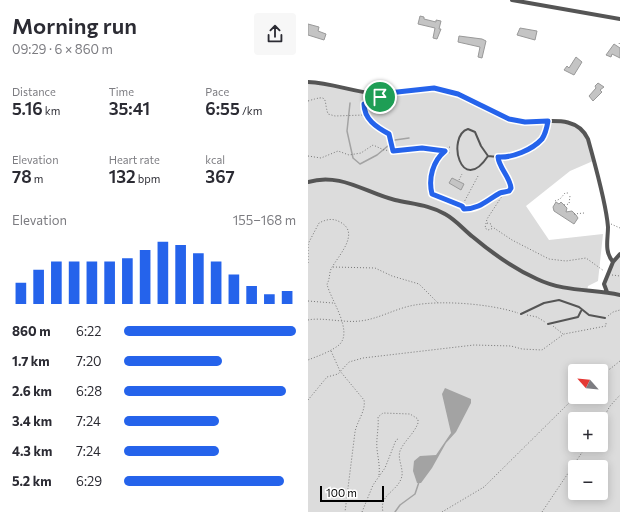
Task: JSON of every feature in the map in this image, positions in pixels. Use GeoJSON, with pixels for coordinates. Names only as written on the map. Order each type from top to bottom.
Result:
{"type":"FeatureCollection","features":[{"type":"Feature","properties":{"kind":"street"},"geometry":{"type":"LineString","coordinates":[[512,0],[620,19]]}},
{"type":"Feature","properties":{"kind":"street"},"geometry":{"type":"LineString","coordinates":[[308,82],[379,94],[434,88],[458,94],[509,119],[525,122],[548,121],[574,124],[586,134],[607,222],[608,256],[613,262]]}},
{"type":"Feature","properties":{"kind":"street"},"geometry":{"type":"LineString","coordinates":[[308,182],[325,179],[344,181],[383,196],[438,210],[452,218],[480,243],[537,279],[571,289],[608,292],[620,295]]}},
{"type":"Feature","properties":{"kind":"street"},"geometry":{"type":"LineString","coordinates":[[608,292],[604,284],[613,262],[620,254]]}},
{"type":"Feature","properties":{"kind":"lane"},"geometry":{"type":"LineString","coordinates":[[488,156],[481,167],[477,169],[469,170],[461,165],[458,152],[460,134],[468,129],[476,132],[481,146],[488,156],[510,156],[535,145],[546,132],[548,121]]}},
{"type":"Feature","properties":{"kind":"lane"},"geometry":{"type":"LineString","coordinates":[[521,314],[544,303],[559,300],[589,314],[605,318]]}},
{"type":"Feature","properties":{"kind":"lane"},"geometry":{"type":"LineString","coordinates":[[548,324],[578,317],[582,313],[581,310]]}},
{"type":"Feature","properties":{"kind":"path"},"geometry":{"type":"LineString","coordinates":[[379,94],[381,103],[364,104],[365,114],[376,126],[389,134],[393,151]]}},
{"type":"Feature","properties":{"kind":"path"},"geometry":{"type":"LineString","coordinates":[[308,101],[322,98],[327,103],[328,114],[335,116],[358,116],[365,114]]}},
{"type":"Feature","properties":{"kind":"path"},"geometry":{"type":"LineString","coordinates":[[308,156],[321,158],[338,151],[349,155],[361,153],[372,145],[384,150],[393,151],[422,148],[450,153]]}},
{"type":"Feature","properties":{"kind":"path"},"geometry":{"type":"LineString","coordinates":[[450,148],[446,148],[445,151],[440,154],[432,171],[430,178],[432,194],[462,206],[464,209],[483,205],[500,193],[509,191],[511,188],[511,184],[498,162],[498,157]]}},
{"type":"Feature","properties":{"kind":"path"},"geometry":{"type":"LineString","coordinates":[[459,180],[462,174]]}},
{"type":"Feature","properties":{"kind":"path"},"geometry":{"type":"LineString","coordinates":[[462,206],[478,176]]}},
{"type":"Feature","properties":{"kind":"path"},"geometry":{"type":"LineString","coordinates":[[504,193],[486,223],[485,228],[488,230],[494,228],[506,234],[512,240],[548,259],[566,261],[586,258],[608,273],[620,276]]}},
{"type":"Feature","properties":{"kind":"path"},"geometry":{"type":"LineString","coordinates":[[555,201],[560,199],[565,193],[569,193]]}},
{"type":"Feature","properties":{"kind":"path"},"geometry":{"type":"LineString","coordinates":[[564,205],[569,204],[570,196]]}},
{"type":"Feature","properties":{"kind":"path"},"geometry":{"type":"LineString","coordinates":[[574,214],[584,213]]}},
{"type":"Feature","properties":{"kind":"path"},"geometry":{"type":"LineString","coordinates":[[308,263],[308,244],[319,222],[331,219],[340,222],[348,228],[349,234],[346,247],[332,267],[327,284],[329,293],[335,303],[343,323],[342,340],[330,350],[308,360]]}},
{"type":"Feature","properties":{"kind":"path"},"geometry":{"type":"LineString","coordinates":[[607,222],[620,228]]}},
{"type":"Feature","properties":{"kind":"path"},"geometry":{"type":"LineString","coordinates":[[486,223],[490,224],[492,228]]}},
{"type":"Feature","properties":{"kind":"path"},"geometry":{"type":"LineString","coordinates":[[332,267],[375,268],[392,276],[419,284],[439,304]]}},
{"type":"Feature","properties":{"kind":"path"},"geometry":{"type":"LineString","coordinates":[[308,301],[335,303]]}},
{"type":"Feature","properties":{"kind":"path"},"geometry":{"type":"LineString","coordinates":[[308,320],[326,320],[343,323],[370,319],[416,305],[475,303],[537,317],[564,334]]}},
{"type":"Feature","properties":{"kind":"path"},"geometry":{"type":"LineString","coordinates":[[308,400],[327,377],[340,371],[349,362],[363,358],[448,347],[488,345],[542,350],[564,334],[606,326],[605,318],[613,312],[620,310]]}},
{"type":"Feature","properties":{"kind":"path"},"geometry":{"type":"LineString","coordinates":[[330,350],[340,371],[364,400],[365,405],[357,421],[345,512]]}},
{"type":"Feature","properties":{"kind":"path"},"geometry":{"type":"LineString","coordinates":[[608,370],[620,361]]}},
{"type":"Feature","properties":{"kind":"path"},"geometry":{"type":"LineString","coordinates":[[607,412],[620,395]]}},
{"type":"Feature","properties":{"kind":"path"},"geometry":{"type":"LineString","coordinates":[[442,512],[484,487],[568,404]]}},
{"type":"Feature","properties":{"kind":"path"},"geometry":{"type":"LineString","coordinates":[[379,475],[380,465],[377,448],[379,430],[378,417],[383,413],[413,414],[418,419],[418,423],[400,452],[401,479],[397,486],[387,494],[384,500],[383,512]]}},
{"type":"Feature","properties":{"kind":"path"},"geometry":{"type":"LineString","coordinates":[[362,512],[373,485],[390,458],[396,440],[398,439]]}},
{"type":"Feature","properties":{"kind":"path"},"geometry":{"type":"LineString","coordinates":[[542,512],[582,452]]}},
{"type":"Feature","properties":{"kind":"shaded area"},"geometry":{"type":"Polygon","coordinates":[[[308,82],[372,93],[416,89],[444,90],[495,113],[517,121],[552,120],[574,124],[586,134],[593,161],[570,171],[526,206],[549,240],[603,234],[598,281],[588,286],[587,291],[607,292],[607,277],[620,254],[620,512],[308,512],[308,82]]]}},
{"type":"Feature","properties":{"kind":"shaded area"},"geometry":{"type":"Polygon","coordinates":[[[445,388],[471,399],[471,403],[456,432],[446,443],[432,468],[421,483],[417,483],[413,471],[414,461],[420,456],[436,455],[451,433],[442,394],[445,388]]]}},
{"type":"Feature","properties":{"kind":"building"},"geometry":{"type":"Polygon","coordinates":[[[420,16],[424,17],[424,19],[436,22],[436,20],[441,21],[439,29],[441,29],[437,39],[433,38],[435,28],[418,24],[420,16]]]}},
{"type":"Feature","properties":{"kind":"building"},"geometry":{"type":"Polygon","coordinates":[[[308,24],[319,27],[318,31],[326,34],[324,40],[308,35],[308,24]]]}},
{"type":"Feature","properties":{"kind":"building"},"geometry":{"type":"Polygon","coordinates":[[[520,28],[537,31],[535,40],[517,35],[520,28]]]}},
{"type":"Feature","properties":{"kind":"building"},"geometry":{"type":"Polygon","coordinates":[[[459,36],[482,39],[486,41],[482,58],[478,57],[480,47],[458,42],[459,36]]]}},
{"type":"Feature","properties":{"kind":"building"},"geometry":{"type":"Polygon","coordinates":[[[614,44],[620,48],[620,58],[612,54],[611,57],[606,55],[614,44]]]}},
{"type":"Feature","properties":{"kind":"building"},"geometry":{"type":"Polygon","coordinates":[[[576,57],[582,62],[574,75],[564,70],[567,66],[569,68],[576,57]]]}},
{"type":"Feature","properties":{"kind":"building"},"geometry":{"type":"Polygon","coordinates":[[[598,83],[604,87],[600,90],[602,92],[593,101],[589,96],[596,88],[595,86],[598,83]]]}},
{"type":"Feature","properties":{"kind":"building"},"geometry":{"type":"Polygon","coordinates":[[[452,178],[464,184],[461,190],[449,183],[452,178]]]}},
{"type":"Feature","properties":{"kind":"building"},"geometry":{"type":"Polygon","coordinates":[[[556,202],[559,204],[561,202],[567,208],[566,212],[572,211],[576,215],[578,218],[574,224],[554,211],[553,207],[556,202]]]}},
{"type":"Feature","properties":{"kind":"waterway"},"geometry":{"type":"LineString","coordinates":[[350,103],[347,131],[353,158],[360,164],[377,155],[395,140],[409,138]]}},
{"type":"Feature","properties":{"kind":"waterway"},"geometry":{"type":"LineString","coordinates":[[395,512],[400,505],[415,494],[419,482]]}},
{"type":"Feature","properties":{"kind":"route"},"geometry":{"type":"LineString","coordinates":[[434,88],[458,94],[509,119],[525,122],[548,121],[546,132],[542,139],[535,145],[510,156],[498,157],[498,162],[511,184],[509,191],[500,193],[483,205],[464,209],[462,206],[432,194],[430,178],[432,171],[440,154],[445,151],[422,148],[393,151],[389,134],[380,130],[366,117],[364,104],[381,103],[380,97],[379,94],[392,94],[416,89],[434,88]]}}]}
